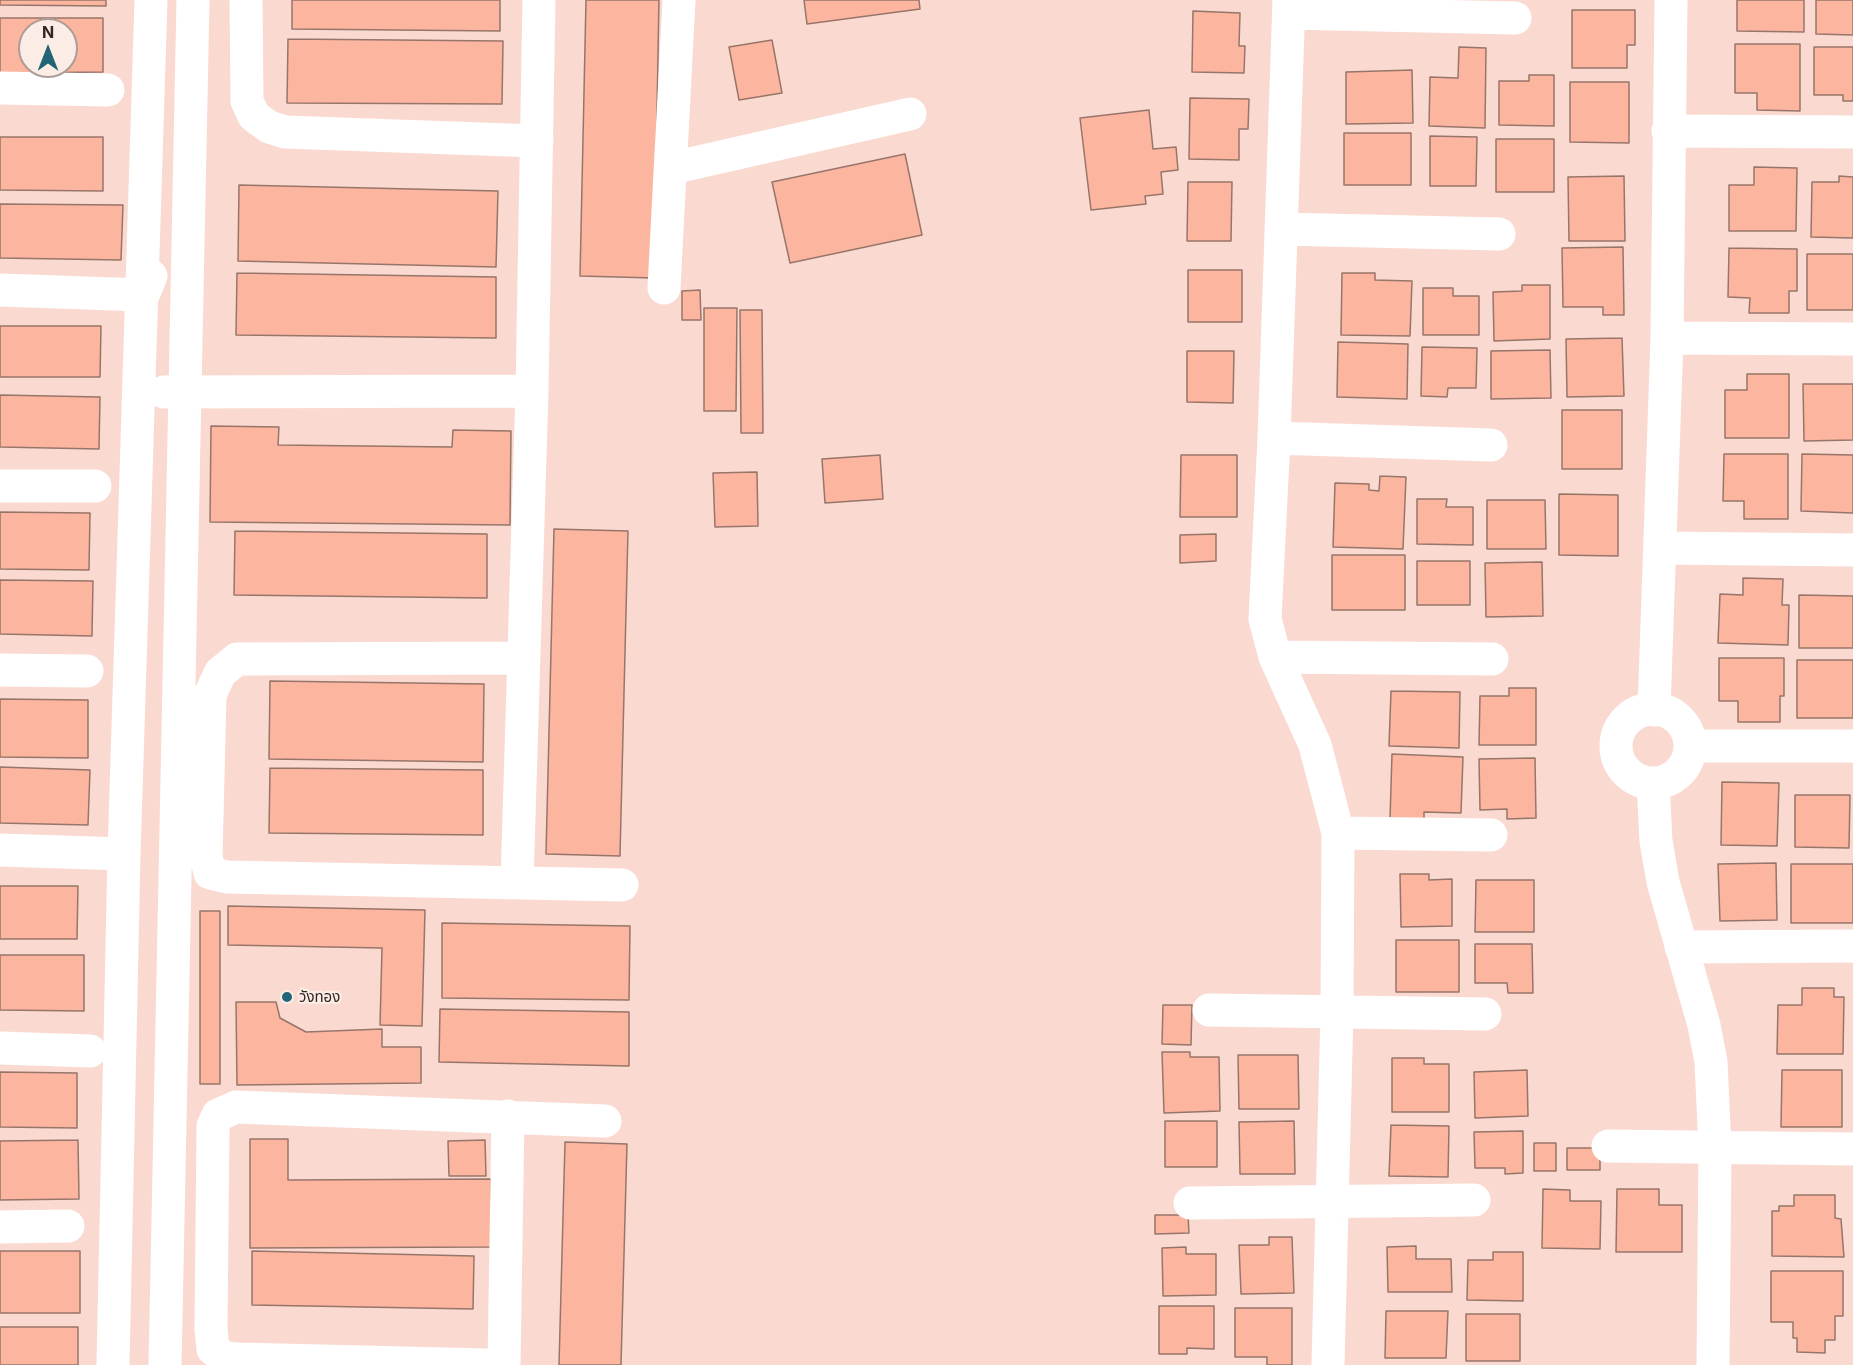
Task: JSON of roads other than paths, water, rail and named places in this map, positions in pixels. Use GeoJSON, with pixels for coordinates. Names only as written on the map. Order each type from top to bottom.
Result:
{"type":"FeatureCollection","features":[{"type":"Feature","properties":{"kind":"street"},"geometry":{"type":"LineString","coordinates":[[113,1365],[124,854],[151,0]]}},
{"type":"Feature","properties":{"kind":"street"},"geometry":{"type":"LineString","coordinates":[[165,1365],[193,0]]}},
{"type":"Feature","properties":{"kind":"street"},"geometry":{"type":"LineString","coordinates":[[246,0],[247,101],[254,116],[269,127],[285,132],[537,141]]}},
{"type":"Feature","properties":{"kind":"street"},"geometry":{"type":"LineString","coordinates":[[517,882],[532,391],[539,0]]}},
{"type":"Feature","properties":{"kind":"street"},"geometry":{"type":"LineString","coordinates":[[664,288],[679,0]]}},
{"type":"Feature","properties":{"kind":"street"},"geometry":{"type":"LineString","coordinates":[[1654,710],[1667,338],[1671,0]]}},
{"type":"Feature","properties":{"kind":"street"},"geometry":{"type":"LineString","coordinates":[[1328,1365],[1337,1011],[1338,833],[1315,745],[1275,657],[1265,619],[1274,438],[1289,7],[1515,18]]}},
{"type":"Feature","properties":{"kind":"street"},"geometry":{"type":"LineString","coordinates":[[0,88],[108,90]]}},
{"type":"Feature","properties":{"kind":"street"},"geometry":{"type":"LineString","coordinates":[[672,168],[910,114]]}},
{"type":"Feature","properties":{"kind":"street"},"geometry":{"type":"LineString","coordinates":[[1668,130],[1853,132]]}},
{"type":"Feature","properties":{"kind":"street"},"geometry":{"type":"LineString","coordinates":[[143,295],[189,192]]}},
{"type":"Feature","properties":{"kind":"street"},"geometry":{"type":"LineString","coordinates":[[1282,229],[1499,234]]}},
{"type":"Feature","properties":{"kind":"street"},"geometry":{"type":"LineString","coordinates":[[0,290],[143,295]]}},
{"type":"Feature","properties":{"kind":"street"},"geometry":{"type":"LineString","coordinates":[[1667,338],[1853,339]]}},
{"type":"Feature","properties":{"kind":"street"},"geometry":{"type":"LineString","coordinates":[[140,392],[532,391]]}},
{"type":"Feature","properties":{"kind":"street"},"geometry":{"type":"LineString","coordinates":[[1274,438],[1491,445]]}},
{"type":"Feature","properties":{"kind":"street"},"geometry":{"type":"LineString","coordinates":[[0,486],[95,486]]}},
{"type":"Feature","properties":{"kind":"street"},"geometry":{"type":"LineString","coordinates":[[1661,548],[1853,550]]}},
{"type":"Feature","properties":{"kind":"street"},"geometry":{"type":"LineString","coordinates":[[1275,657],[1492,659]]}},
{"type":"Feature","properties":{"kind":"street"},"geometry":{"type":"LineString","coordinates":[[524,658],[237,659],[220,673],[210,695],[206,856],[210,873],[226,877],[622,885]]}},
{"type":"Feature","properties":{"kind":"street"},"geometry":{"type":"LineString","coordinates":[[0,670],[87,672]]}},
{"type":"Feature","properties":{"kind":"street"},"geometry":{"type":"LineString","coordinates":[[1654,710],[1668,712],[1680,720],[1688,732],[1690,746],[1688,761],[1679,773],[1667,780],[1653,783],[1639,780],[1627,772],[1619,760],[1616,746],[1619,732],[1627,720],[1639,712],[1654,710]]}},
{"type":"Feature","properties":{"kind":"street"},"geometry":{"type":"LineString","coordinates":[[1690,746],[1853,746]]}},
{"type":"Feature","properties":{"kind":"street"},"geometry":{"type":"LineString","coordinates":[[1653,783],[1656,840],[1663,882],[1704,1025],[1711,1062],[1715,1148],[1713,1365]]}},
{"type":"Feature","properties":{"kind":"street"},"geometry":{"type":"LineString","coordinates":[[1338,833],[1491,835]]}},
{"type":"Feature","properties":{"kind":"street"},"geometry":{"type":"LineString","coordinates":[[0,850],[124,854]]}},
{"type":"Feature","properties":{"kind":"street"},"geometry":{"type":"LineString","coordinates":[[1681,947],[1853,946]]}},
{"type":"Feature","properties":{"kind":"street"},"geometry":{"type":"LineString","coordinates":[[1209,1010],[1485,1014]]}},
{"type":"Feature","properties":{"kind":"street"},"geometry":{"type":"LineString","coordinates":[[0,1047],[90,1051]]}},
{"type":"Feature","properties":{"kind":"street"},"geometry":{"type":"LineString","coordinates":[[486,1365],[238,1359],[225,1358],[213,1349],[211,1329],[213,1126],[218,1115],[236,1107],[605,1121]]}},
{"type":"Feature","properties":{"kind":"street"},"geometry":{"type":"LineString","coordinates":[[504,1365],[508,1116]]}},
{"type":"Feature","properties":{"kind":"street"},"geometry":{"type":"LineString","coordinates":[[1608,1146],[1853,1149]]}},
{"type":"Feature","properties":{"kind":"street"},"geometry":{"type":"LineString","coordinates":[[1190,1203],[1474,1200]]}},
{"type":"Feature","properties":{"kind":"street"},"geometry":{"type":"LineString","coordinates":[[0,1227],[68,1226]]}},
{"type":"Feature","properties":{"kind":"place","name":"วังทอง"},"geometry":{"type":"Point","coordinates":[287,997]}}]}
